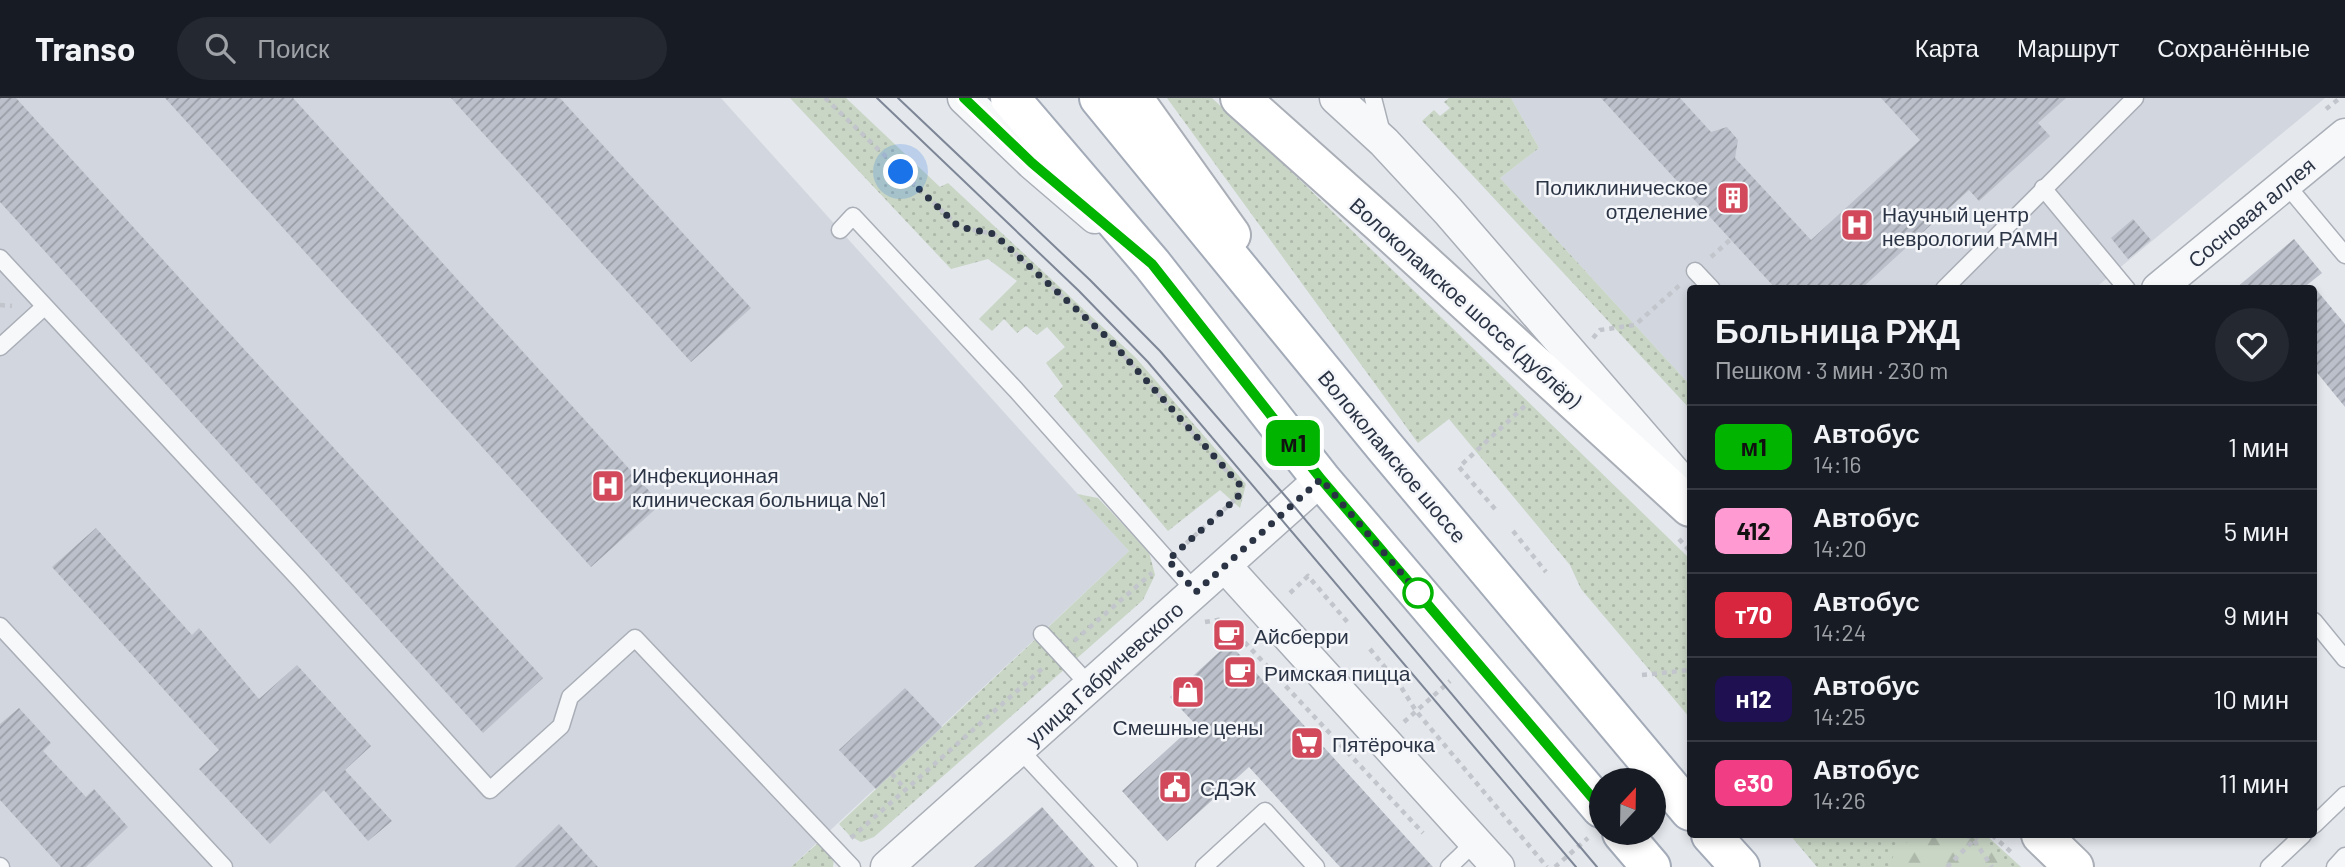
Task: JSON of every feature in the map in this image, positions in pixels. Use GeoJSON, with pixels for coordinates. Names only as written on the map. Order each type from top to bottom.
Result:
{"type":"FeatureCollection","features":[{"type":"Feature","properties":{"kind":"main road"},"geometry":{"type":"LineString","coordinates":[[1010,98],[1152,264],[1321,479],[1589,808]]}},
{"type":"Feature","properties":{"kind":"main road","name":"Волоколамское шоссе"},"geometry":{"type":"LineString","coordinates":[[1099,98],[1384,446],[1687,807]]}},
{"type":"Feature","properties":{"kind":"main road"},"geometry":{"type":"LineString","coordinates":[[1133,98],[1384,446]]}},
{"type":"Feature","properties":{"kind":"main road","name":"Волоколамское шоссе (дублёр)"},"geometry":{"type":"LineString","coordinates":[[1240,98],[1687,504]]}},
{"type":"Feature","properties":{"kind":"main road"},"geometry":{"type":"LineString","coordinates":[[1714,838],[1740,867]]}},
{"type":"Feature","properties":{"kind":"main road"},"geometry":{"type":"LineString","coordinates":[[2048,838],[2074,867]]}},
{"type":"Feature","properties":{"kind":"main road"},"geometry":{"type":"LineString","coordinates":[[1626,845],[1651,867]]}},
{"type":"Feature","properties":{"kind":"street"},"geometry":{"type":"LineString","coordinates":[[964,98],[1032,163],[1152,264]]}},
{"type":"Feature","properties":{"kind":"street"},"geometry":{"type":"LineString","coordinates":[[1336,98],[1384,142],[1448,211],[1687,488]]}},
{"type":"Feature","properties":{"kind":"street","name":"Сосновая аллея"},"geometry":{"type":"LineString","coordinates":[[2163,285],[2345,135]]}},
{"type":"Feature","properties":{"kind":"street","name":"улица Габричевского"},"geometry":{"type":"LineString","coordinates":[[887,867],[1321,479]]}},
{"type":"Feature","properties":{"kind":"street"},"geometry":{"type":"LineString","coordinates":[[1225,566],[1498,867]]}},
{"type":"Feature","properties":{"kind":"lane"},"geometry":{"type":"LineString","coordinates":[[1373,98],[1384,142]]}},
{"type":"Feature","properties":{"kind":"lane"},"geometry":{"type":"LineString","coordinates":[[1948,285],[2135,98]]}},
{"type":"Feature","properties":{"kind":"lane"},"geometry":{"type":"LineString","coordinates":[[2285,183],[2345,255]]}},
{"type":"Feature","properties":{"kind":"lane"},"geometry":{"type":"LineString","coordinates":[[2043,188],[2124,285]]}},
{"type":"Feature","properties":{"kind":"lane"},"geometry":{"type":"LineString","coordinates":[[840,230],[853,216],[1016,390],[1196,592]]}},
{"type":"Feature","properties":{"kind":"lane"},"geometry":{"type":"LineString","coordinates":[[0,258],[299,579],[490,790],[561,726],[570,697],[635,638],[852,867]]}},
{"type":"Feature","properties":{"kind":"lane"},"geometry":{"type":"LineString","coordinates":[[1695,271],[1708,285]]}},
{"type":"Feature","properties":{"kind":"lane"},"geometry":{"type":"LineString","coordinates":[[0,347],[44,307]]}},
{"type":"Feature","properties":{"kind":"lane"},"geometry":{"type":"LineString","coordinates":[[2317,625],[2345,659]]}},
{"type":"Feature","properties":{"kind":"lane"},"geometry":{"type":"LineString","coordinates":[[0,626],[224,867]]}},
{"type":"Feature","properties":{"kind":"lane"},"geometry":{"type":"LineString","coordinates":[[1042,634],[1090,686]]}},
{"type":"Feature","properties":{"kind":"lane"},"geometry":{"type":"LineString","coordinates":[[1019,749],[1129,867]]}},
{"type":"Feature","properties":{"kind":"lane"},"geometry":{"type":"LineString","coordinates":[[2317,822],[2345,795]]}},
{"type":"Feature","properties":{"kind":"lane"},"geometry":{"type":"LineString","coordinates":[[1204,867],[1265,811],[1316,867]]}},
{"type":"Feature","properties":{"kind":"lane"},"geometry":{"type":"LineString","coordinates":[[2269,867],[2300,838]]}},
{"type":"Feature","properties":{"kind":"lane"},"geometry":{"type":"LineString","coordinates":[[1448,867],[1475,842]]}},
{"type":"Feature","properties":{"kind":"lane"},"geometry":{"type":"LineString","coordinates":[[2335,867],[2345,856]]}},
{"type":"Feature","properties":{"kind":"path"},"geometry":{"type":"LineString","coordinates":[[825,98],[959,227],[994,234],[1109,339],[1240,485],[1238,497],[837,850]]}},
{"type":"Feature","properties":{"kind":"path"},"geometry":{"type":"LineString","coordinates":[[1600,330],[1635,325],[1731,239]]}},
{"type":"Feature","properties":{"kind":"path"},"geometry":{"type":"LineString","coordinates":[[1495,509],[1459,467],[1532,399]]}},
{"type":"Feature","properties":{"kind":"path"},"geometry":{"type":"LineString","coordinates":[[1513,531],[1546,572]]}},
{"type":"Feature","properties":{"kind":"path"},"geometry":{"type":"LineString","coordinates":[[1284,598],[1308,576],[1350,625]]}},
{"type":"Feature","properties":{"kind":"path"},"geometry":{"type":"LineString","coordinates":[[1193,624],[1223,620],[1423,833]]}},
{"type":"Feature","properties":{"kind":"path"},"geometry":{"type":"LineString","coordinates":[[1370,649],[1401,687],[1416,711],[1547,867]]}},
{"type":"Feature","properties":{"kind":"path"},"geometry":{"type":"LineString","coordinates":[[1642,675],[1687,670]]}},
{"type":"Feature","properties":{"kind":"path"},"geometry":{"type":"LineString","coordinates":[[1400,726],[1454,678]]}},
{"type":"Feature","properties":{"kind":"path"},"geometry":{"type":"LineString","coordinates":[[892,774],[906,790]]}},
{"type":"Feature","properties":{"kind":"path"},"geometry":{"type":"LineString","coordinates":[[1971,838],[1992,867]]}},
{"type":"Feature","properties":{"kind":"path"},"geometry":{"type":"LineString","coordinates":[[1555,867],[1589,839]]}},
{"type":"Feature","properties":{"kind":"path"},"geometry":{"type":"LineString","coordinates":[[1947,867],[1974,840]]}},
{"type":"Feature","properties":{"kind":"shaded area","name":"Инфекционная клиническая больница №1"},"geometry":{"type":"Polygon","coordinates":[[[0,98],[721,98],[1129,551],[791,867],[0,867],[0,98]]]}},
{"type":"Feature","properties":{"kind":"shaded area","name":"Научный центр неврологии РАМН"},"geometry":{"type":"Polygon","coordinates":[[[1511,98],[2325,98],[2099,285],[1687,285],[1687,382],[1500,178],[1539,148],[1511,98]]]}},
{"type":"Feature","properties":{"kind":"green space"},"geometry":{"type":"Polygon","coordinates":[[[790,98],[846,98],[940,187],[948,183],[1136,358],[1246,484],[1240,508],[1220,490],[1168,531],[1054,396],[1063,386],[1046,363],[1065,347],[1047,327],[1037,335],[1026,326],[1017,333],[1004,319],[992,331],[979,319],[1017,281],[988,259],[951,269],[790,98]]]}},
{"type":"Feature","properties":{"kind":"green space"},"geometry":{"type":"Polygon","coordinates":[[[1167,98],[1212,98],[1687,556],[1687,714],[1581,589],[1570,565],[1449,419],[1418,443],[1167,98]]]}},
{"type":"Feature","properties":{"kind":"green space"},"geometry":{"type":"Polygon","coordinates":[[[1449,98],[1511,98],[1539,148],[1500,178],[1687,382],[1687,406],[1422,121],[1434,110],[1440,116],[1450,108],[1444,102],[1449,98]]]}},
{"type":"Feature","properties":{"kind":"green space"},"geometry":{"type":"Polygon","coordinates":[[[1077,494],[1098,498],[1149,552],[1155,575],[1143,600],[874,837],[861,842],[850,836],[839,824],[1129,551],[1077,494]]]}},
{"type":"Feature","properties":{"kind":"green space"},"geometry":{"type":"Polygon","coordinates":[[[1793,838],[1989,838],[2021,867],[1817,867],[1793,838]]]}},
{"type":"Feature","properties":{"kind":"green space"},"geometry":{"type":"Polygon","coordinates":[[[1912,838],[1982,838],[2013,867],[1889,867],[1895,852],[1912,838]]]}},
{"type":"Feature","properties":{"kind":"green space"},"geometry":{"type":"Polygon","coordinates":[[[818,843],[832,856],[833,867],[791,867],[818,843]]]}},
{"type":"Feature","properties":{"kind":"building"},"geometry":{"type":"Polygon","coordinates":[[[0,98],[16,98],[543,678],[483,733],[0,202],[0,98]]]}},
{"type":"Feature","properties":{"kind":"building"},"geometry":{"type":"Polygon","coordinates":[[[165,98],[293,98],[661,504],[591,567],[165,98]]]}},
{"type":"Feature","properties":{"kind":"building"},"geometry":{"type":"Polygon","coordinates":[[[451,98],[560,98],[751,308],[691,362],[451,98]]]}},
{"type":"Feature","properties":{"kind":"building"},"geometry":{"type":"Polygon","coordinates":[[[1601,98],[1680,98],[1711,132],[1727,127],[1738,140],[1735,158],[1811,240],[1920,140],[1881,98],[2066,98],[2038,123],[2050,136],[1979,201],[1969,190],[1865,285],[1772,285],[1601,98]]]}},
{"type":"Feature","properties":{"kind":"building"},"geometry":{"type":"Polygon","coordinates":[[[2133,219],[2151,240],[2128,259],[2111,238],[2133,219]]]}},
{"type":"Feature","properties":{"kind":"building"},"geometry":{"type":"Polygon","coordinates":[[[2294,239],[2322,273],[2307,285],[2240,285],[2294,239]]]}},
{"type":"Feature","properties":{"kind":"building"},"geometry":{"type":"Polygon","coordinates":[[[2317,291],[2345,324],[2345,407],[2317,373],[2317,291]]]}},
{"type":"Feature","properties":{"kind":"building"},"geometry":{"type":"Polygon","coordinates":[[[96,528],[192,635],[199,628],[259,699],[297,665],[371,746],[345,770],[392,821],[368,841],[324,790],[270,844],[199,769],[219,750],[52,567],[96,528]]]}},
{"type":"Feature","properties":{"kind":"building"},"geometry":{"type":"Polygon","coordinates":[[[1229,643],[1433,867],[1340,867],[1249,767],[1167,841],[1122,791],[1195,724],[1170,697],[1229,643]]]}},
{"type":"Feature","properties":{"kind":"building"},"geometry":{"type":"Polygon","coordinates":[[[905,688],[942,727],[876,789],[839,750],[905,688]]]}},
{"type":"Feature","properties":{"kind":"building"},"geometry":{"type":"Polygon","coordinates":[[[19,708],[51,743],[43,751],[86,797],[94,789],[128,827],[86,867],[61,867],[0,800],[0,724],[19,708]]]}},
{"type":"Feature","properties":{"kind":"building"},"geometry":{"type":"Polygon","coordinates":[[[1042,807],[1095,867],[974,867],[1042,807]]]}},
{"type":"Feature","properties":{"kind":"building"},"geometry":{"type":"Polygon","coordinates":[[[559,824],[598,867],[515,867],[559,824]]]}},
{"type":"Feature","properties":{"kind":"tram line"},"geometry":{"type":"LineString","coordinates":[[877,98],[1079,291],[1148,362],[1576,867]]}},
{"type":"Feature","properties":{"kind":"tram line"},"geometry":{"type":"LineString","coordinates":[[898,98],[1090,280],[1160,351],[1597,867]]}},
{"type":"Feature","properties":{"kind":"bus line","name":"м1"},"geometry":{"type":"LineString","coordinates":[[964,98],[1032,163],[1152,264],[1321,479],[1589,794]]}},
{"type":"Feature","properties":{"kind":"place","name":"Поликлиническое отделение"},"geometry":{"type":"Point","coordinates":[1733,198]}},
{"type":"Feature","properties":{"kind":"place","name":"Научный центр неврологии РАМН"},"geometry":{"type":"Point","coordinates":[1857,225]}},
{"type":"Feature","properties":{"kind":"place","name":"Инфекционная клиническая больница №1"},"geometry":{"type":"Point","coordinates":[608,486]}},
{"type":"Feature","properties":{"kind":"place","name":"Айсберри"},"geometry":{"type":"Point","coordinates":[1229,635]}},
{"type":"Feature","properties":{"kind":"place","name":"Римская пицца"},"geometry":{"type":"Point","coordinates":[1240,672]}},
{"type":"Feature","properties":{"kind":"place","name":"Смешные цены"},"geometry":{"type":"Point","coordinates":[1188,692]}},
{"type":"Feature","properties":{"kind":"place","name":"Пятёрочка"},"geometry":{"type":"Point","coordinates":[1307,743]}},
{"type":"Feature","properties":{"kind":"place","name":"СДЭК"},"geometry":{"type":"Point","coordinates":[1175,787]}},
{"type":"Feature","properties":{"kind":"route"},"geometry":{"type":"LineString","coordinates":[[901,172],[959,227],[994,234],[1109,339],[1240,485],[1238,497],[1168,560],[1196,592],[1321,479],[1426,602],[1418,593]]}}]}
